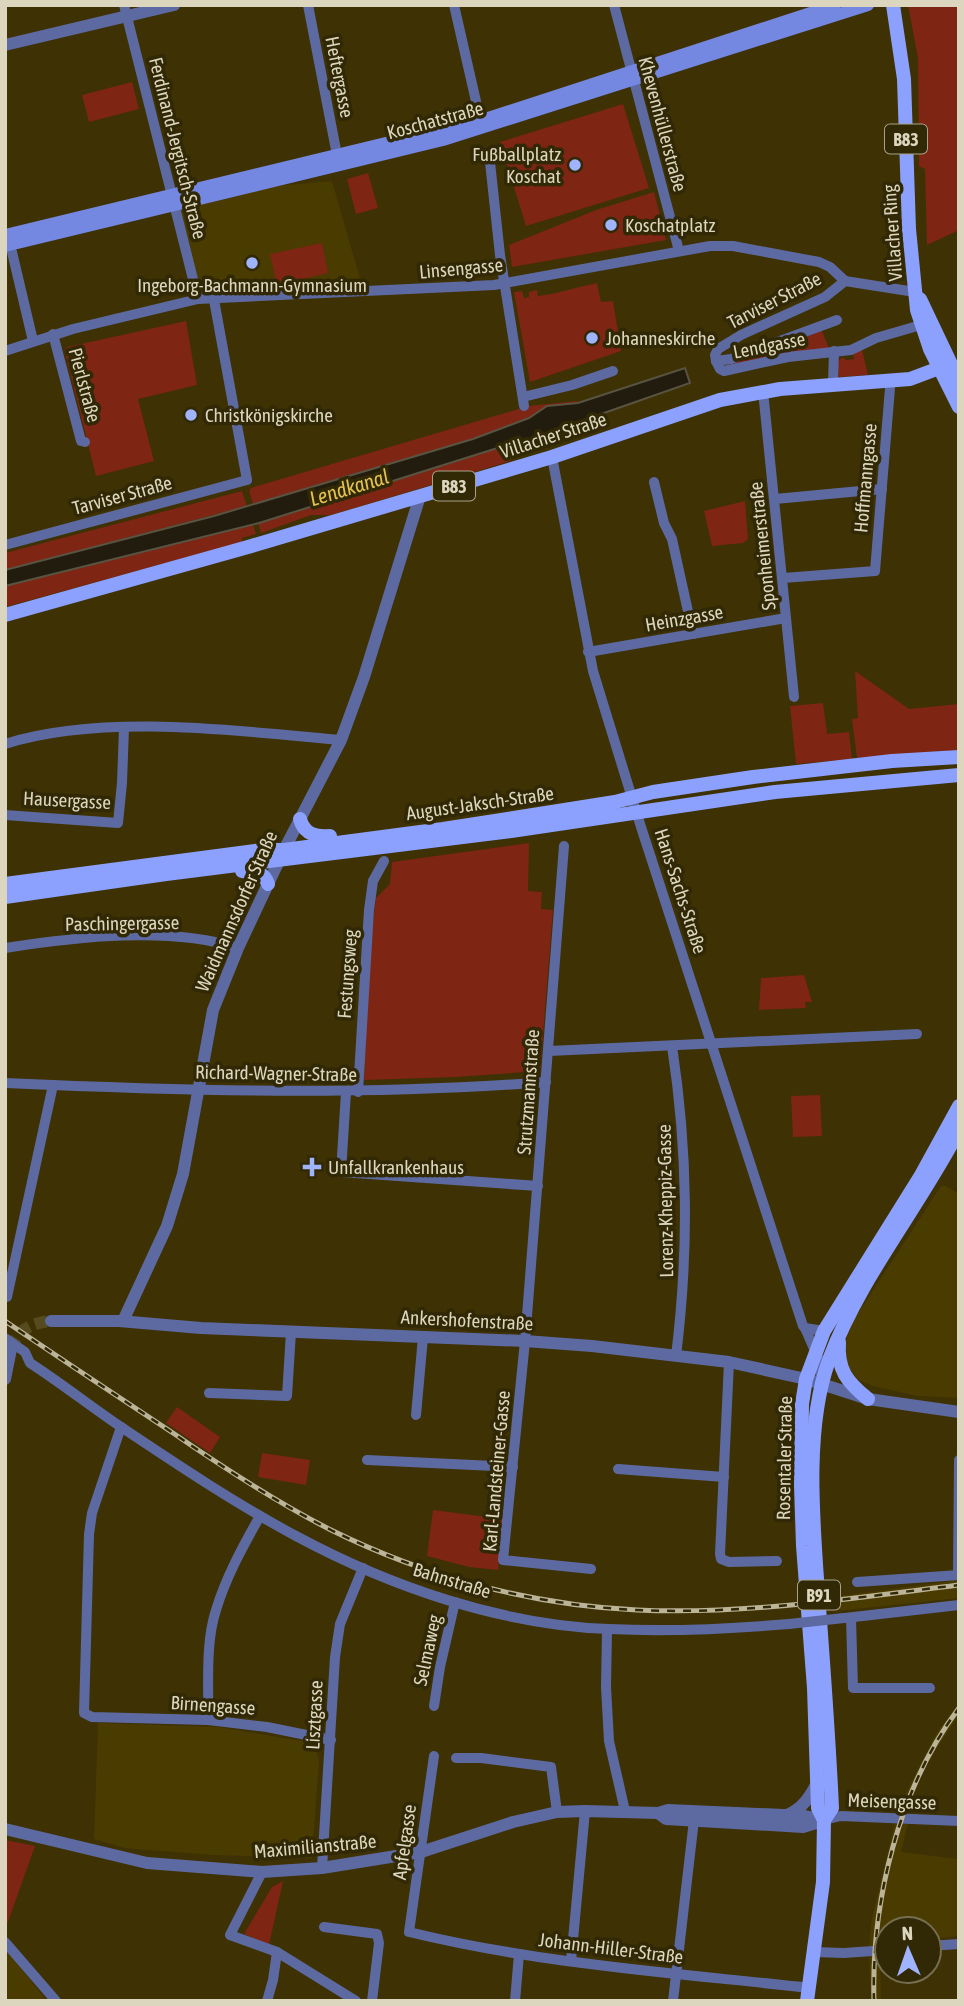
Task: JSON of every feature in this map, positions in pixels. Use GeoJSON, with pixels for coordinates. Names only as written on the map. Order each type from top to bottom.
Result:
{"type":"FeatureCollection","features":[{"type":"Feature","properties":{"kind":"main road","name":"Koschatstraße"},"geometry":{"type":"LineString","coordinates":[[173,200],[337,155],[487,127],[835,5]]}},
{"type":"Feature","properties":{"kind":"main road","name":"Koschatstraße"},"geometry":{"type":"LineString","coordinates":[[7,238],[411,142],[482,115],[632,76],[868,5]]}},
{"type":"Feature","properties":{"kind":"main road","name":"Villacher Ring"},"geometry":{"type":"LineString","coordinates":[[893,5],[904,79],[909,226],[915,292],[921,325],[952,370]]}},
{"type":"Feature","properties":{"kind":"main road","name":"Villacher Ring"},"geometry":{"type":"LineString","coordinates":[[915,292],[926,309],[952,370],[959,407]]}},
{"type":"Feature","properties":{"kind":"main road","name":"Villacher Straße"},"geometry":{"type":"LineString","coordinates":[[5,615],[552,457],[720,400],[764,391],[873,383],[952,370]]}},
{"type":"Feature","properties":{"kind":"main road","name":"Villacher Straße"},"geometry":{"type":"LineString","coordinates":[[873,383],[890,388],[913,387],[952,370]]}},
{"type":"Feature","properties":{"kind":"main road","name":"August-Jaksch-Straße"},"geometry":{"type":"LineString","coordinates":[[5,897],[228,866],[355,840],[780,774],[881,762],[959,757]]}},
{"type":"Feature","properties":{"kind":"main road","name":"August-Jaksch-Straße"},"geometry":{"type":"LineString","coordinates":[[5,884],[211,856],[281,855],[511,831],[840,785],[959,775]]}},
{"type":"Feature","properties":{"kind":"main road"},"geometry":{"type":"LineString","coordinates":[[300,818],[306,831],[314,836],[340,836],[355,840]]}},
{"type":"Feature","properties":{"kind":"main road"},"geometry":{"type":"LineString","coordinates":[[228,866],[258,872],[268,884]]}},
{"type":"Feature","properties":{"kind":"main road","name":"Rosentaler Straße"},"geometry":{"type":"LineString","coordinates":[[808,1995],[823,1882],[824,1812],[815,1535],[815,1433],[824,1331],[920,1177],[959,1106]]}},
{"type":"Feature","properties":{"kind":"main road","name":"Rosentaler Straße"},"geometry":{"type":"LineString","coordinates":[[824,1812],[817,1783],[814,1688],[803,1546],[802,1404],[806,1379],[822,1371],[849,1310],[936,1172],[959,1130]]}},
{"type":"Feature","properties":{"kind":"main road"},"geometry":{"type":"LineString","coordinates":[[840,1332],[838,1352],[841,1368],[850,1385],[868,1399]]}},
{"type":"Feature","properties":{"kind":"street"},"geometry":{"type":"LineString","coordinates":[[5,46],[125,11],[174,5]]}},
{"type":"Feature","properties":{"kind":"street","name":"Heftergasse"},"geometry":{"type":"LineString","coordinates":[[308,5],[337,155]]}},
{"type":"Feature","properties":{"kind":"street"},"geometry":{"type":"LineString","coordinates":[[454,5],[482,115]]}},
{"type":"Feature","properties":{"kind":"street","name":"Khevenhüllerstraße"},"geometry":{"type":"LineString","coordinates":[[614,5],[679,251]]}},
{"type":"Feature","properties":{"kind":"street","name":"Ferdinand-Jergitsch-Straße"},"geometry":{"type":"LineString","coordinates":[[125,11],[198,299]]}},
{"type":"Feature","properties":{"kind":"street"},"geometry":{"type":"LineString","coordinates":[[489,153],[504,283],[524,401],[613,371]]}},
{"type":"Feature","properties":{"kind":"street"},"geometry":{"type":"LineString","coordinates":[[7,238],[33,341]]}},
{"type":"Feature","properties":{"kind":"street","name":"Linsengasse"},"geometry":{"type":"LineString","coordinates":[[5,351],[53,334],[198,299],[419,290],[504,283],[710,246],[733,246],[819,262],[830,267],[845,281],[915,292]]}},
{"type":"Feature","properties":{"kind":"street","name":"Tarviser Straße"},"geometry":{"type":"LineString","coordinates":[[716,361],[718,349],[741,335],[825,297],[845,281]]}},
{"type":"Feature","properties":{"kind":"street","name":"Tarviser Straße"},"geometry":{"type":"LineString","coordinates":[[5,545],[247,480],[214,300]]}},
{"type":"Feature","properties":{"kind":"street"},"geometry":{"type":"LineString","coordinates":[[716,361],[731,359],[837,320]]}},
{"type":"Feature","properties":{"kind":"street","name":"Lendgasse"},"geometry":{"type":"LineString","coordinates":[[716,361],[724,371],[788,357],[850,350],[876,338],[921,325]]}},
{"type":"Feature","properties":{"kind":"street","name":"Pierlstraße"},"geometry":{"type":"LineString","coordinates":[[53,334],[81,441],[85,442]]}},
{"type":"Feature","properties":{"kind":"street","name":"Lendgasse"},"geometry":{"type":"LineString","coordinates":[[833,384],[834,351]]}},
{"type":"Feature","properties":{"kind":"street","name":"Hoffmanngasse"},"geometry":{"type":"LineString","coordinates":[[783,578],[875,571],[890,388]]}},
{"type":"Feature","properties":{"kind":"street","name":"Sponheimerstraße"},"geometry":{"type":"LineString","coordinates":[[764,391],[794,697]]}},
{"type":"Feature","properties":{"kind":"street","name":"Hans-Sachs-Straße"},"geometry":{"type":"LineString","coordinates":[[552,457],[588,652],[712,1045],[792,1290],[822,1371]]}},
{"type":"Feature","properties":{"kind":"street"},"geometry":{"type":"LineString","coordinates":[[654,482],[664,523],[672,539],[693,634]]}},
{"type":"Feature","properties":{"kind":"street"},"geometry":{"type":"LineString","coordinates":[[775,499],[882,489]]}},
{"type":"Feature","properties":{"kind":"street","name":"Waidmannsdorfer Straße"},"geometry":{"type":"LineString","coordinates":[[123,1321],[167,1226],[183,1174],[214,1010],[238,948],[281,855],[341,740],[364,677],[420,495]]}},
{"type":"Feature","properties":{"kind":"street","name":"Heinzgasse"},"geometry":{"type":"LineString","coordinates":[[588,652],[786,618]]}},
{"type":"Feature","properties":{"kind":"street"},"geometry":{"type":"LineString","coordinates":[[5,744],[29,736],[124,728],[216,729],[341,740]]}},
{"type":"Feature","properties":{"kind":"street","name":"Hausergasse"},"geometry":{"type":"LineString","coordinates":[[5,815],[118,823],[124,728]]}},
{"type":"Feature","properties":{"kind":"street","name":"Strutzmannstraße"},"geometry":{"type":"LineString","coordinates":[[525,1341],[564,846]]}},
{"type":"Feature","properties":{"kind":"street","name":"Festungsweg"},"geometry":{"type":"LineString","coordinates":[[358,1092],[369,910],[373,881],[384,862]]}},
{"type":"Feature","properties":{"kind":"street","name":"Paschingergasse"},"geometry":{"type":"LineString","coordinates":[[5,948],[46,942],[137,937],[219,942],[238,948]]}},
{"type":"Feature","properties":{"kind":"street"},"geometry":{"type":"LineString","coordinates":[[549,1051],[917,1034]]}},
{"type":"Feature","properties":{"kind":"street","name":"Lorenz-Kheppiz-Gasse"},"geometry":{"type":"LineString","coordinates":[[672,1046],[681,1108],[687,1217],[685,1283],[676,1356]]}},
{"type":"Feature","properties":{"kind":"street","name":"Richard-Wagner-Straße"},"geometry":{"type":"LineString","coordinates":[[5,1083],[358,1092],[546,1082]]}},
{"type":"Feature","properties":{"kind":"street"},"geometry":{"type":"LineString","coordinates":[[6,1296],[53,1085]]}},
{"type":"Feature","properties":{"kind":"street"},"geometry":{"type":"LineString","coordinates":[[346,1092],[341,1172],[538,1186]]}},
{"type":"Feature","properties":{"kind":"street"},"geometry":{"type":"LineString","coordinates":[[51,1321],[123,1321]]}},
{"type":"Feature","properties":{"kind":"street","name":"Ankershofenstraße"},"geometry":{"type":"LineString","coordinates":[[123,1321],[189,1328],[525,1341],[729,1362],[806,1379],[822,1371],[868,1399],[959,1412]]}},
{"type":"Feature","properties":{"kind":"street"},"geometry":{"type":"LineString","coordinates":[[805,1328],[824,1331]]}},
{"type":"Feature","properties":{"kind":"street"},"geometry":{"type":"LineString","coordinates":[[209,1393],[287,1396],[291,1332]]}},
{"type":"Feature","properties":{"kind":"street"},"geometry":{"type":"LineString","coordinates":[[416,1415],[423,1337]]}},
{"type":"Feature","properties":{"kind":"street","name":"Karl-Landsteiner-Gasse"},"geometry":{"type":"LineString","coordinates":[[525,1341],[503,1560],[591,1569]]}},
{"type":"Feature","properties":{"kind":"street"},"geometry":{"type":"LineString","coordinates":[[5,1379],[8,1344]]}},
{"type":"Feature","properties":{"kind":"street","name":"Bahnstraße"},"geometry":{"type":"LineString","coordinates":[[8,1344],[25,1352],[30,1363],[121,1427],[260,1516],[363,1568],[456,1602],[517,1617],[607,1629],[667,1630],[789,1624],[959,1605]]}},
{"type":"Feature","properties":{"kind":"street"},"geometry":{"type":"LineString","coordinates":[[729,1362],[721,1559],[729,1563],[777,1561]]}},
{"type":"Feature","properties":{"kind":"street","name":"Birnengasse"},"geometry":{"type":"LineString","coordinates":[[121,1427],[92,1513],[89,1534],[83,1710],[87,1716],[208,1720],[267,1727],[331,1740]]}},
{"type":"Feature","properties":{"kind":"street"},"geometry":{"type":"LineString","coordinates":[[366,1460],[513,1467]]}},
{"type":"Feature","properties":{"kind":"street"},"geometry":{"type":"LineString","coordinates":[[857,1582],[959,1575],[959,1460]]}},
{"type":"Feature","properties":{"kind":"street"},"geometry":{"type":"LineString","coordinates":[[618,1469],[724,1477]]}},
{"type":"Feature","properties":{"kind":"street"},"geometry":{"type":"LineString","coordinates":[[208,1720],[215,1613],[235,1562],[260,1516]]}},
{"type":"Feature","properties":{"kind":"street","name":"Lisztgasse"},"geometry":{"type":"LineString","coordinates":[[322,1868],[338,1635],[363,1568]]}},
{"type":"Feature","properties":{"kind":"street","name":"Selmaweg"},"geometry":{"type":"LineString","coordinates":[[434,1706],[440,1667],[456,1602]]}},
{"type":"Feature","properties":{"kind":"street"},"geometry":{"type":"LineString","coordinates":[[847,1618],[853,1688],[930,1688]]}},
{"type":"Feature","properties":{"kind":"street"},"geometry":{"type":"LineString","coordinates":[[607,1629],[609,1741],[625,1811]]}},
{"type":"Feature","properties":{"kind":"street","name":"Apfelgasse"},"geometry":{"type":"LineString","coordinates":[[409,1932],[434,1756]]}},
{"type":"Feature","properties":{"kind":"street"},"geometry":{"type":"LineString","coordinates":[[456,1758],[481,1758],[551,1767],[557,1812]]}},
{"type":"Feature","properties":{"kind":"street"},"geometry":{"type":"LineString","coordinates":[[784,1816],[803,1804],[817,1783]]}},
{"type":"Feature","properties":{"kind":"street","name":"Maximilianstraße"},"geometry":{"type":"LineString","coordinates":[[5,1829],[147,1863],[262,1872],[322,1868],[421,1852],[513,1822],[557,1812],[658,1813],[668,1810],[804,1816],[824,1812]]}},
{"type":"Feature","properties":{"kind":"street"},"geometry":{"type":"LineString","coordinates":[[571,1961],[585,1811]]}},
{"type":"Feature","properties":{"kind":"street","name":"Maximilianstraße"},"geometry":{"type":"LineString","coordinates":[[658,1813],[666,1819],[803,1827],[824,1812]]}},
{"type":"Feature","properties":{"kind":"street","name":"Meisengasse"},"geometry":{"type":"LineString","coordinates":[[824,1812],[841,1816],[959,1821]]}},
{"type":"Feature","properties":{"kind":"street"},"geometry":{"type":"LineString","coordinates":[[673,2001],[694,1820]]}},
{"type":"Feature","properties":{"kind":"street"},"geometry":{"type":"LineString","coordinates":[[262,1872],[230,1934],[277,1952],[356,2001]]}},
{"type":"Feature","properties":{"kind":"street"},"geometry":{"type":"LineString","coordinates":[[324,1927],[377,1934],[379,1943],[372,2001]]}},
{"type":"Feature","properties":{"kind":"street","name":"Johann-Hiller-Straße"},"geometry":{"type":"LineString","coordinates":[[409,1932],[458,1944],[519,1954],[677,1973],[808,1995]]}},
{"type":"Feature","properties":{"kind":"street"},"geometry":{"type":"LineString","coordinates":[[5,1941],[55,2001]]}},
{"type":"Feature","properties":{"kind":"street"},"geometry":{"type":"LineString","coordinates":[[814,1952],[873,1951]]}},
{"type":"Feature","properties":{"kind":"street"},"geometry":{"type":"LineString","coordinates":[[268,2001],[277,1952]]}},
{"type":"Feature","properties":{"kind":"street"},"geometry":{"type":"LineString","coordinates":[[515,2001],[519,1954]]}},
{"type":"Feature","properties":{"kind":"shaded area"},"geometry":{"type":"Polygon","coordinates":[[[908,5],[959,5],[959,230],[927,245],[925,169],[919,166],[918,58],[908,5]]]}},
{"type":"Feature","properties":{"kind":"shaded area"},"geometry":{"type":"Polygon","coordinates":[[[132,82],[139,109],[89,122],[82,95],[132,82]]]}},
{"type":"Feature","properties":{"kind":"shaded area","name":"Fußballplatz Koschat"},"geometry":{"type":"Polygon","coordinates":[[[623,104],[649,188],[526,226],[500,142],[623,104]]]}},
{"type":"Feature","properties":{"kind":"shaded area"},"geometry":{"type":"Polygon","coordinates":[[[368,173],[378,208],[356,214],[347,179],[368,173]]]}},
{"type":"Feature","properties":{"kind":"shaded area"},"geometry":{"type":"Polygon","coordinates":[[[332,181],[361,282],[205,299],[171,195],[332,181]]]}},
{"type":"Feature","properties":{"kind":"shaded area","name":"Koschatplatz"},"geometry":{"type":"Polygon","coordinates":[[[654,192],[666,240],[512,267],[509,245],[596,210],[654,192]]]}},
{"type":"Feature","properties":{"kind":"shaded area"},"geometry":{"type":"Polygon","coordinates":[[[322,243],[328,273],[277,285],[270,254],[322,243]]]}},
{"type":"Feature","properties":{"kind":"shaded area"},"geometry":{"type":"Polygon","coordinates":[[[597,283],[601,302],[613,301],[621,351],[530,382],[514,292],[522,291],[524,298],[529,297],[529,292],[537,290],[538,296],[597,283]]]}},
{"type":"Feature","properties":{"kind":"shaded area"},"geometry":{"type":"Polygon","coordinates":[[[186,321],[197,385],[138,399],[154,461],[96,476],[65,352],[67,347],[186,321]]]}},
{"type":"Feature","properties":{"kind":"shaded area"},"geometry":{"type":"Polygon","coordinates":[[[821,329],[829,348],[728,366],[727,363],[821,329]]]}},
{"type":"Feature","properties":{"kind":"shaded area"},"geometry":{"type":"Polygon","coordinates":[[[862,350],[868,375],[839,377],[837,362],[843,357],[846,360],[854,359],[853,352],[862,350]]]}},
{"type":"Feature","properties":{"kind":"shaded area"},"geometry":{"type":"Polygon","coordinates":[[[579,402],[547,406],[529,418],[473,439],[253,504],[249,491],[251,488],[529,406],[579,402]]]}},
{"type":"Feature","properties":{"kind":"shaded area"},"geometry":{"type":"Polygon","coordinates":[[[583,421],[566,436],[513,456],[510,461],[331,515],[311,515],[261,533],[258,523],[507,445],[549,441],[583,421]]]}},
{"type":"Feature","properties":{"kind":"shaded area"},"geometry":{"type":"Polygon","coordinates":[[[242,491],[247,506],[5,570],[5,553],[242,491]]]}},
{"type":"Feature","properties":{"kind":"shaded area"},"geometry":{"type":"Polygon","coordinates":[[[745,501],[748,539],[743,543],[712,546],[704,511],[745,501]]]}},
{"type":"Feature","properties":{"kind":"shaded area"},"geometry":{"type":"Polygon","coordinates":[[[253,525],[256,534],[242,538],[242,542],[5,607],[5,586],[253,525]]]}},
{"type":"Feature","properties":{"kind":"shaded area"},"geometry":{"type":"Polygon","coordinates":[[[855,671],[909,709],[959,704],[959,750],[857,758],[852,719],[858,718],[855,671]]]}},
{"type":"Feature","properties":{"kind":"shaded area"},"geometry":{"type":"Polygon","coordinates":[[[823,703],[827,734],[849,732],[852,759],[796,764],[790,706],[823,703]]]}},
{"type":"Feature","properties":{"kind":"shaded area"},"geometry":{"type":"Polygon","coordinates":[[[529,843],[528,891],[542,892],[541,909],[553,910],[540,1071],[364,1080],[369,958],[376,898],[390,884],[392,862],[529,843]]]}},
{"type":"Feature","properties":{"kind":"shaded area"},"geometry":{"type":"Polygon","coordinates":[[[804,975],[812,1002],[805,1002],[806,1008],[759,1010],[761,978],[804,975]]]}},
{"type":"Feature","properties":{"kind":"shaded area"},"geometry":{"type":"Polygon","coordinates":[[[820,1095],[822,1136],[793,1137],[791,1096],[820,1095]]]}},
{"type":"Feature","properties":{"kind":"shaded area"},"geometry":{"type":"Polygon","coordinates":[[[941,1186],[959,1194],[959,1398],[917,1396],[873,1386],[860,1381],[845,1362],[844,1347],[851,1324],[941,1186]]]}},
{"type":"Feature","properties":{"kind":"shaded area"},"geometry":{"type":"Polygon","coordinates":[[[177,1407],[220,1437],[210,1453],[166,1423],[177,1407]]]}},
{"type":"Feature","properties":{"kind":"shaded area"},"geometry":{"type":"Polygon","coordinates":[[[262,1453],[310,1460],[306,1485],[258,1477],[262,1453]]]}},
{"type":"Feature","properties":{"kind":"shaded area"},"geometry":{"type":"Polygon","coordinates":[[[433,1510],[503,1519],[498,1570],[469,1567],[427,1556],[433,1510]]]}},
{"type":"Feature","properties":{"kind":"shaded area"},"geometry":{"type":"Polygon","coordinates":[[[959,1580],[959,1598],[836,1611],[833,1597],[959,1580]]]}},
{"type":"Feature","properties":{"kind":"shaded area"},"geometry":{"type":"Polygon","coordinates":[[[959,1703],[959,1714],[925,1767],[914,1793],[905,1818],[909,1819],[901,1852],[958,1859],[959,1936],[943,1938],[943,1915],[873,1915],[873,1985],[881,1985],[881,2001],[871,2001],[869,1944],[872,1918],[896,1818],[936,1734],[959,1703]]]}},
{"type":"Feature","properties":{"kind":"shaded area"},"geometry":{"type":"Polygon","coordinates":[[[98,1723],[218,1727],[315,1743],[319,1762],[312,1858],[212,1855],[124,1848],[94,1839],[98,1723]]]}},
{"type":"Feature","properties":{"kind":"shaded area"},"geometry":{"type":"Polygon","coordinates":[[[5,1840],[35,1846],[5,1930],[5,1840]]]}},
{"type":"Feature","properties":{"kind":"shaded area"},"geometry":{"type":"Polygon","coordinates":[[[283,1881],[269,1945],[244,1934],[272,1887],[283,1881]]]}},
{"type":"Feature","properties":{"kind":"shaded area"},"geometry":{"type":"Polygon","coordinates":[[[5,1949],[16,1962],[47,2001],[5,2001],[5,1949]]]}},
{"type":"Feature","properties":{"kind":"water","name":"Lendkanal"},"geometry":{"type":"Polygon","coordinates":[[[685,368],[690,383],[584,420],[559,437],[507,445],[259,523],[5,586],[5,570],[214,516],[473,439],[529,418],[547,406],[578,403],[685,368]]]}},
{"type":"Feature","properties":{"kind":"tunnel"},"geometry":{"type":"LineString","coordinates":[[11,1349],[21,1332],[51,1321]]}},
{"type":"Feature","properties":{"kind":"railway"},"geometry":{"type":"LineString","coordinates":[[5,1321],[211,1459],[290,1508],[367,1547],[404,1562],[480,1586],[597,1607],[677,1611],[758,1608],[959,1585]]}},
{"type":"Feature","properties":{"kind":"railway"},"geometry":{"type":"LineString","coordinates":[[874,2001],[878,1925],[893,1847],[920,1773],[959,1708]]}},
{"type":"Feature","properties":{"kind":"place","name":"Fußballplatz Koschat"},"geometry":{"type":"Point","coordinates":[575,165]}},
{"type":"Feature","properties":{"kind":"place","name":"Koschatplatz"},"geometry":{"type":"Point","coordinates":[611,225]}},
{"type":"Feature","properties":{"kind":"place","name":"Ingeborg-Bachmann-Gymnasium"},"geometry":{"type":"Point","coordinates":[252,263]}},
{"type":"Feature","properties":{"kind":"place","name":"Johanneskirche"},"geometry":{"type":"Point","coordinates":[592,338]}},
{"type":"Feature","properties":{"kind":"place","name":"Christkönigskirche"},"geometry":{"type":"Point","coordinates":[191,415]}},
{"type":"Feature","properties":{"kind":"place","name":"Unfallkrankenhaus"},"geometry":{"type":"Point","coordinates":[312,1167]}}]}
